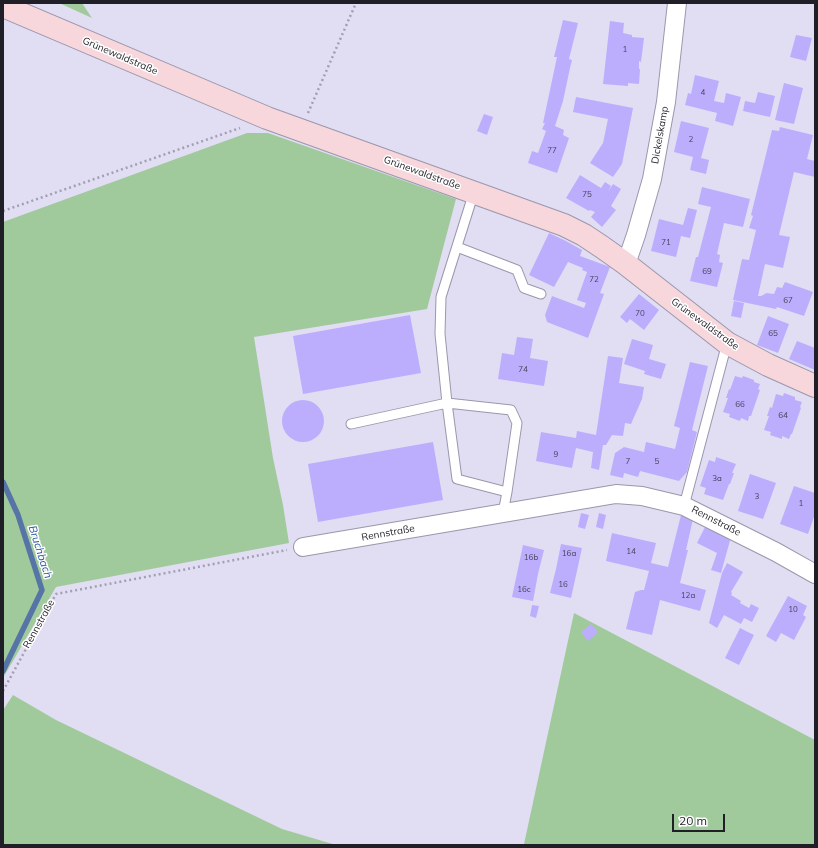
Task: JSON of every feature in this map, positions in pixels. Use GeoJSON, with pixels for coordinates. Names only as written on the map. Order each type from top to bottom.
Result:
{"type":"FeatureCollection","features":[{"type":"Feature","properties":{"kind":"street","name":"Dickelskamp"},"geometry":{"type":"LineString","coordinates":[[626,264],[652,180],[666,102],[677,3]]}},
{"type":"Feature","properties":{"kind":"street","name":"Grünewaldstraße"},"geometry":{"type":"LineString","coordinates":[[3,6],[267,118],[564,225],[584,235],[626,264],[727,343],[768,365],[815,386]]}},
{"type":"Feature","properties":{"kind":"street","name":"Rennstraße"},"geometry":{"type":"LineString","coordinates":[[303,547],[616,494],[642,496],[684,506],[776,552],[815,574]]}},
{"type":"Feature","properties":{"kind":"lane"},"geometry":{"type":"LineString","coordinates":[[474,192],[441,297],[440,334],[447,403],[457,479],[507,492]]}},
{"type":"Feature","properties":{"kind":"lane"},"geometry":{"type":"LineString","coordinates":[[457,247],[517,270],[524,288],[541,294]]}},
{"type":"Feature","properties":{"kind":"lane"},"geometry":{"type":"LineString","coordinates":[[684,506],[727,343]]}},
{"type":"Feature","properties":{"kind":"lane"},"geometry":{"type":"LineString","coordinates":[[351,424],[447,403],[511,410],[517,423],[503,513]]}},
{"type":"Feature","properties":{"kind":"path"},"geometry":{"type":"LineString","coordinates":[[307,117],[356,3]]}},
{"type":"Feature","properties":{"kind":"path"},"geometry":{"type":"LineString","coordinates":[[3,211],[267,118]]}},
{"type":"Feature","properties":{"kind":"path","name":"Rennstraße"},"geometry":{"type":"LineString","coordinates":[[3,691],[56,594],[303,547]]}},
{"type":"Feature","properties":{"kind":"green space"},"geometry":{"type":"Polygon","coordinates":[[[59,3],[82,3],[92,18],[59,3]]]}},
{"type":"Feature","properties":{"kind":"green space"},"geometry":{"type":"Polygon","coordinates":[[[247,133],[268,133],[456,199],[427,309],[254,337],[273,458],[289,543],[56,587],[3,678],[3,222],[247,133]]]}},
{"type":"Feature","properties":{"kind":"green space"},"geometry":{"type":"Polygon","coordinates":[[[574,613],[815,740],[815,845],[513,845],[524,844],[574,613]]]}},
{"type":"Feature","properties":{"kind":"green space"},"geometry":{"type":"Polygon","coordinates":[[[13,695],[56,720],[282,829],[336,845],[3,845],[3,710],[13,695]]]}},
{"type":"Feature","properties":{"kind":"building"},"geometry":{"type":"Polygon","coordinates":[[[563,20],[578,23],[569,59],[572,60],[563,101],[555,126],[564,130],[563,135],[569,138],[557,173],[528,163],[532,151],[538,153],[546,131],[542,129],[545,123],[543,123],[557,57],[554,57],[563,20]]]}},
{"type":"Feature","properties":{"kind":"building"},"geometry":{"type":"Polygon","coordinates":[[[610,21],[624,23],[623,33],[632,35],[632,37],[644,38],[641,62],[639,61],[639,84],[628,83],[628,86],[603,84],[610,21]]]}},
{"type":"Feature","properties":{"kind":"building"},"geometry":{"type":"Polygon","coordinates":[[[796,35],[812,38],[806,61],[790,57],[796,35]]]}},
{"type":"Feature","properties":{"kind":"building"},"geometry":{"type":"Polygon","coordinates":[[[695,75],[719,81],[714,101],[724,103],[726,93],[741,97],[733,126],[715,121],[717,113],[685,105],[688,93],[691,94],[695,75]]]}},
{"type":"Feature","properties":{"kind":"building"},"geometry":{"type":"Polygon","coordinates":[[[784,83],[803,88],[794,124],[775,120],[784,83]]]}},
{"type":"Feature","properties":{"kind":"building"},"geometry":{"type":"Polygon","coordinates":[[[758,92],[775,96],[770,117],[743,111],[745,101],[755,103],[758,92]]]}},
{"type":"Feature","properties":{"kind":"building"},"geometry":{"type":"Polygon","coordinates":[[[576,97],[633,108],[622,164],[613,177],[590,163],[603,143],[608,119],[573,112],[576,97]]]}},
{"type":"Feature","properties":{"kind":"building"},"geometry":{"type":"Polygon","coordinates":[[[484,114],[493,117],[487,135],[477,131],[484,114]]]}},
{"type":"Feature","properties":{"kind":"building"},"geometry":{"type":"Polygon","coordinates":[[[681,121],[709,128],[701,158],[709,160],[706,174],[690,170],[693,157],[674,152],[681,121]]]}},
{"type":"Feature","properties":{"kind":"building"},"geometry":{"type":"Polygon","coordinates":[[[780,127],[813,135],[807,159],[815,161],[815,177],[794,172],[779,235],[790,237],[783,268],[765,264],[758,296],[766,293],[774,294],[777,287],[782,288],[785,282],[813,292],[804,316],[777,307],[776,309],[733,300],[742,259],[749,260],[756,230],[749,228],[753,216],[751,215],[772,130],[779,131],[780,127]]]}},
{"type":"Feature","properties":{"kind":"building"},"geometry":{"type":"Polygon","coordinates":[[[580,175],[601,188],[605,182],[611,186],[608,192],[613,184],[621,189],[611,206],[616,210],[602,227],[591,217],[595,212],[589,211],[566,198],[580,175]]]}},
{"type":"Feature","properties":{"kind":"building"},"geometry":{"type":"Polygon","coordinates":[[[702,187],[750,199],[743,227],[724,223],[717,254],[720,255],[719,262],[723,263],[717,287],[690,281],[711,207],[698,204],[702,187]]]}},
{"type":"Feature","properties":{"kind":"building"},"geometry":{"type":"Polygon","coordinates":[[[688,208],[697,210],[690,238],[681,236],[676,257],[651,251],[659,219],[683,225],[688,208]]]}},
{"type":"Feature","properties":{"kind":"building"},"geometry":{"type":"Polygon","coordinates":[[[549,233],[582,250],[580,256],[610,267],[600,293],[604,294],[588,338],[547,322],[545,315],[552,296],[584,308],[586,303],[577,300],[587,272],[582,270],[583,268],[568,262],[554,287],[529,275],[549,233]]]}},
{"type":"Feature","properties":{"kind":"building"},"geometry":{"type":"Polygon","coordinates":[[[639,294],[659,310],[644,330],[630,319],[627,323],[620,317],[639,294]]]}},
{"type":"Feature","properties":{"kind":"building"},"geometry":{"type":"Polygon","coordinates":[[[734,301],[744,303],[741,318],[731,316],[734,301]]]}},
{"type":"Feature","properties":{"kind":"building"},"geometry":{"type":"Polygon","coordinates":[[[410,315],[421,373],[303,394],[293,336],[410,315]]]}},
{"type":"Feature","properties":{"kind":"building"},"geometry":{"type":"Polygon","coordinates":[[[768,316],[789,324],[778,353],[757,345],[768,316]]]}},
{"type":"Feature","properties":{"kind":"building"},"geometry":{"type":"Polygon","coordinates":[[[517,337],[533,339],[530,358],[548,361],[544,386],[498,379],[502,353],[514,355],[517,337]]]}},
{"type":"Feature","properties":{"kind":"building"},"geometry":{"type":"Polygon","coordinates":[[[632,339],[653,345],[649,359],[666,364],[661,379],[644,374],[645,371],[624,364],[632,339]]]}},
{"type":"Feature","properties":{"kind":"building"},"geometry":{"type":"Polygon","coordinates":[[[797,341],[815,348],[815,370],[789,359],[797,341]]]}},
{"type":"Feature","properties":{"kind":"building"},"geometry":{"type":"Polygon","coordinates":[[[608,356],[623,358],[619,383],[644,387],[642,399],[631,424],[625,423],[623,436],[612,435],[606,445],[603,445],[599,470],[591,468],[593,452],[576,448],[572,468],[536,461],[541,432],[576,438],[577,431],[596,435],[608,356]]]}},
{"type":"Feature","properties":{"kind":"building"},"geometry":{"type":"Polygon","coordinates":[[[690,362],[708,366],[692,430],[697,432],[687,472],[679,481],[640,471],[638,477],[624,473],[623,478],[610,475],[615,453],[624,447],[644,452],[646,442],[675,449],[680,428],[674,426],[690,362]]]}},
{"type":"Feature","properties":{"kind":"building"},"geometry":{"type":"Polygon","coordinates":[[[735,376],[742,378],[743,376],[760,384],[758,389],[760,390],[748,421],[741,418],[740,421],[729,417],[730,414],[723,412],[728,398],[726,398],[729,389],[730,390],[735,376]]]}},
{"type":"Feature","properties":{"kind":"building"},"geometry":{"type":"Polygon","coordinates":[[[784,393],[795,397],[795,400],[802,402],[789,439],[782,436],[782,439],[770,435],[771,432],[764,430],[769,416],[767,416],[770,407],[772,408],[776,394],[783,396],[784,393]]]}},
{"type":"Feature","properties":{"kind":"building"},"geometry":{"type":"Polygon","coordinates":[[[299,400],[307,400],[315,403],[321,409],[324,421],[321,433],[315,439],[307,442],[299,442],[291,439],[285,433],[282,425],[282,417],[285,409],[291,403],[299,400]]]}},
{"type":"Feature","properties":{"kind":"building"},"geometry":{"type":"Polygon","coordinates":[[[433,442],[443,500],[318,522],[308,464],[433,442]]]}},
{"type":"Feature","properties":{"kind":"building"},"geometry":{"type":"Polygon","coordinates":[[[716,457],[736,464],[723,500],[704,494],[706,488],[700,486],[709,460],[715,462],[716,457]]]}},
{"type":"Feature","properties":{"kind":"building"},"geometry":{"type":"Polygon","coordinates":[[[750,474],[776,483],[763,519],[738,511],[750,474]]]}},
{"type":"Feature","properties":{"kind":"building"},"geometry":{"type":"Polygon","coordinates":[[[794,486],[815,493],[815,514],[808,534],[780,524],[794,486]]]}},
{"type":"Feature","properties":{"kind":"building"},"geometry":{"type":"Polygon","coordinates":[[[581,513],[589,515],[585,529],[578,527],[581,513]]]}},
{"type":"Feature","properties":{"kind":"building"},"geometry":{"type":"Polygon","coordinates":[[[599,513],[606,515],[603,529],[596,527],[599,513]]]}},
{"type":"Feature","properties":{"kind":"building"},"geometry":{"type":"Polygon","coordinates":[[[681,515],[693,519],[686,550],[688,550],[680,583],[706,590],[700,611],[660,600],[652,635],[626,629],[635,592],[644,590],[649,571],[606,561],[612,533],[656,543],[651,563],[668,567],[681,515]]]}},
{"type":"Feature","properties":{"kind":"building"},"geometry":{"type":"Polygon","coordinates":[[[706,525],[731,537],[721,573],[711,570],[717,553],[697,543],[706,525]]]}},
{"type":"Feature","properties":{"kind":"building"},"geometry":{"type":"Polygon","coordinates":[[[561,544],[582,548],[571,598],[550,593],[561,544]]]}},
{"type":"Feature","properties":{"kind":"building"},"geometry":{"type":"Polygon","coordinates":[[[523,545],[544,550],[533,601],[512,597],[523,545]]]}},
{"type":"Feature","properties":{"kind":"building"},"geometry":{"type":"Polygon","coordinates":[[[727,563],[743,572],[731,592],[731,595],[741,601],[740,603],[749,608],[751,604],[759,608],[752,622],[744,618],[741,624],[724,615],[717,628],[709,623],[722,573],[727,563]]]}},
{"type":"Feature","properties":{"kind":"building"},"geometry":{"type":"Polygon","coordinates":[[[788,596],[807,606],[803,615],[806,617],[794,640],[781,633],[776,642],[766,636],[788,596]]]}},
{"type":"Feature","properties":{"kind":"building"},"geometry":{"type":"Polygon","coordinates":[[[532,605],[539,606],[536,618],[530,616],[532,605]]]}},
{"type":"Feature","properties":{"kind":"building"},"geometry":{"type":"Polygon","coordinates":[[[591,624],[598,632],[588,641],[581,632],[591,624]]]}},
{"type":"Feature","properties":{"kind":"building"},"geometry":{"type":"Polygon","coordinates":[[[740,628],[754,635],[739,665],[725,658],[740,628]]]}},
{"type":"Feature","properties":{"kind":"waterway","name":"Bruchbach"},"geometry":{"type":"LineString","coordinates":[[3,482],[18,515],[42,590],[3,671]]}}]}
